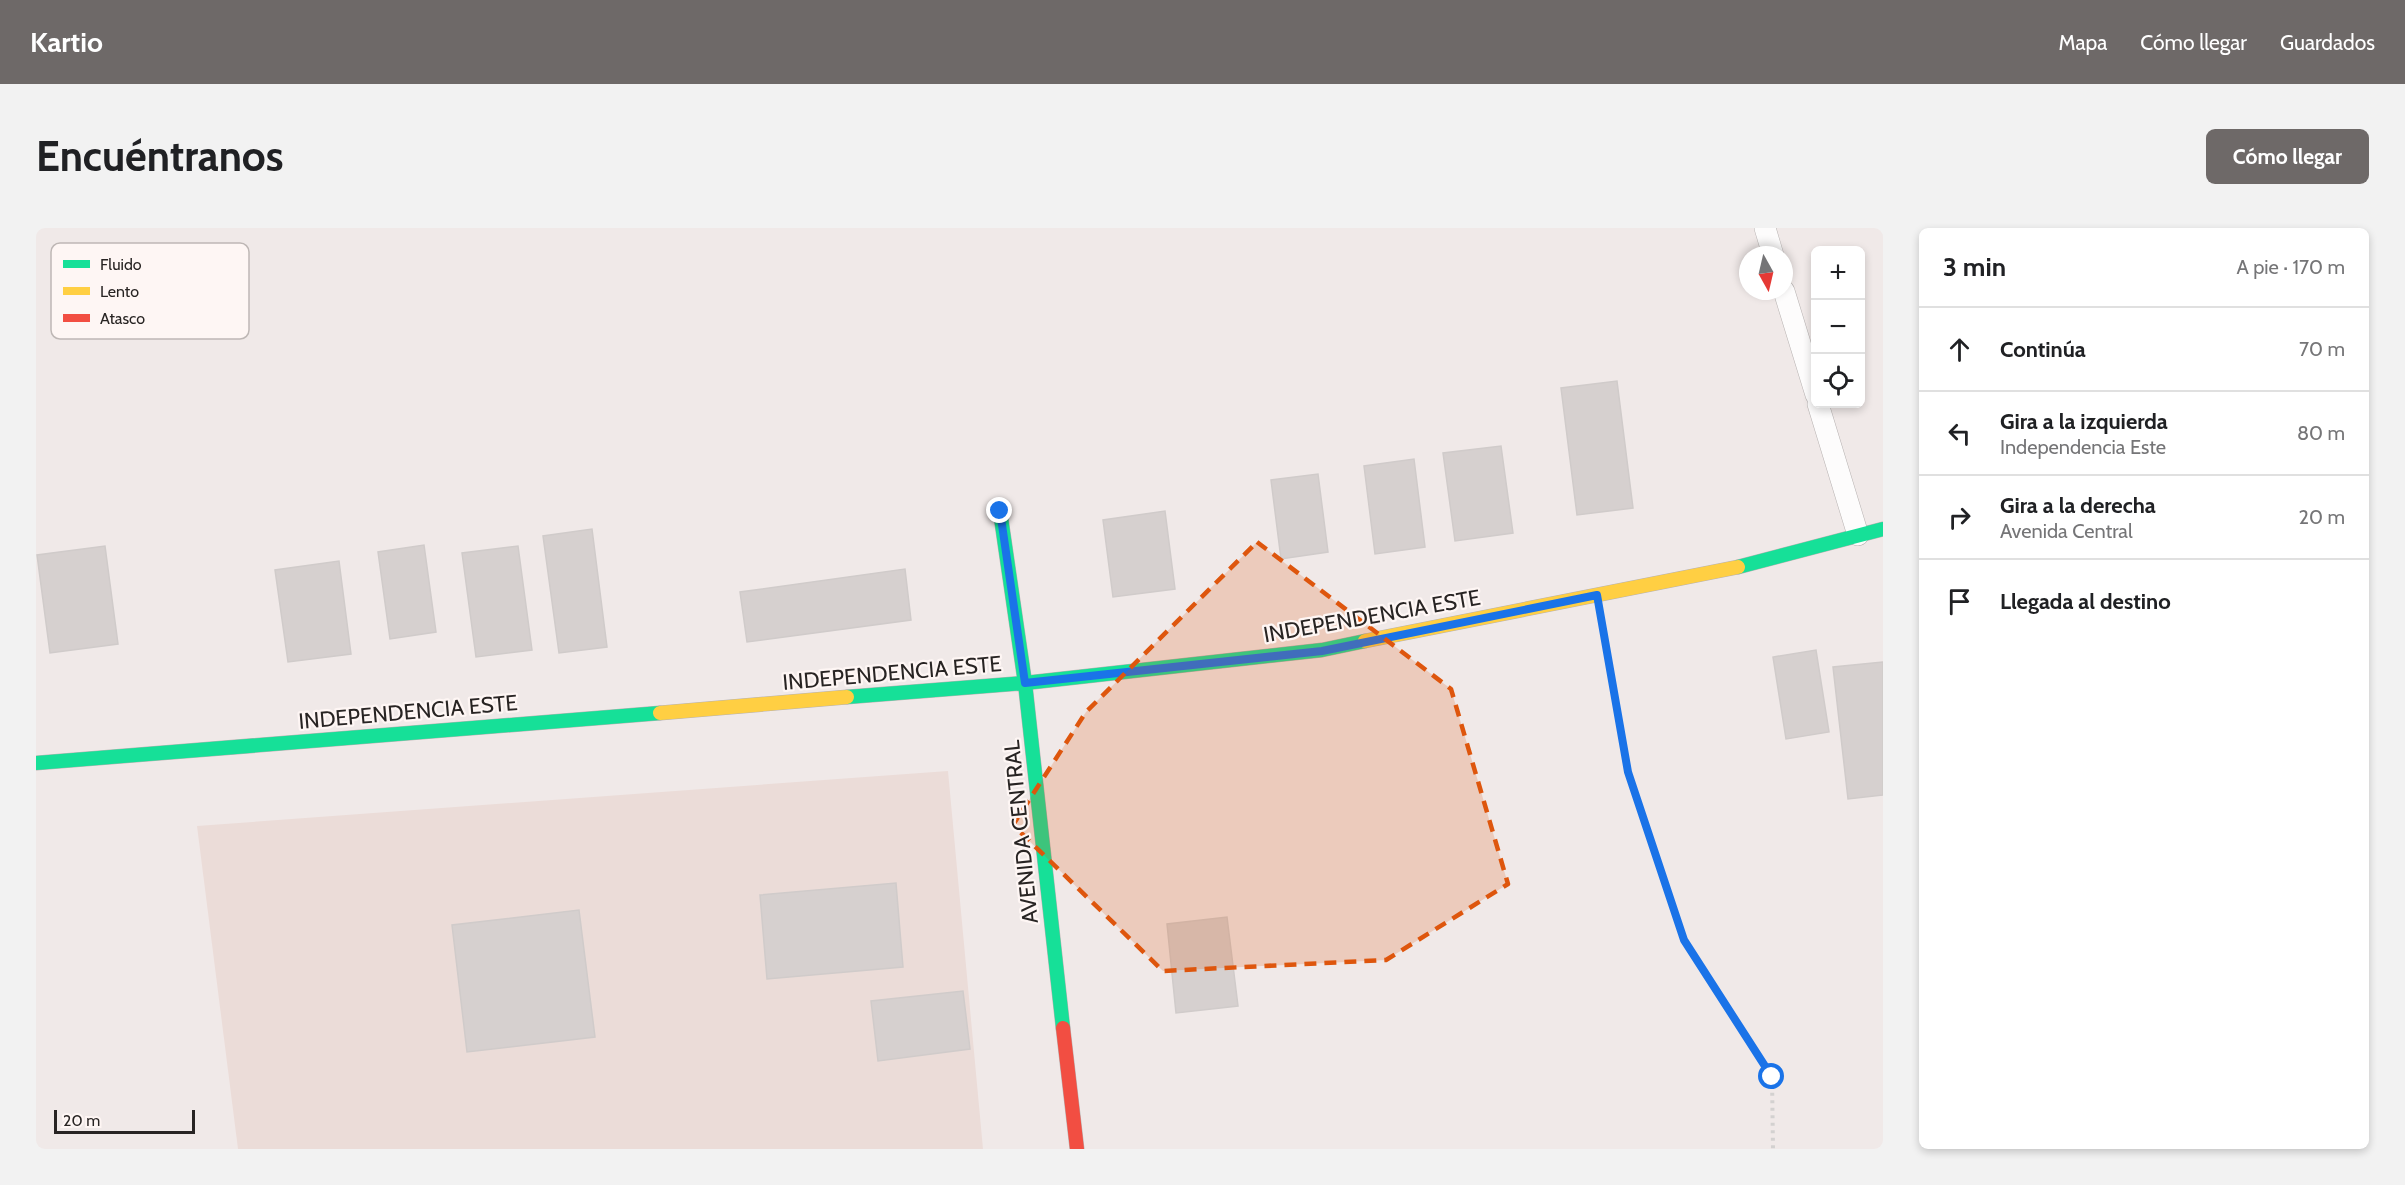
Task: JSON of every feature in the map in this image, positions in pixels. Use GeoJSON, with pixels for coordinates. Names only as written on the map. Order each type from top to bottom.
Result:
{"type":"FeatureCollection","features":[{"type":"Feature","properties":{"kind":"main road","name":"AVENIDA CENTRAL"},"geometry":{"type":"LineString","coordinates":[[1000,511],[1025,683],[1077,1149]]}},
{"type":"Feature","properties":{"kind":"main road","name":"INDEPENDENCIA ESTE"},"geometry":{"type":"LineString","coordinates":[[36,763],[1025,683],[1322,651],[1713,573],[1883,529]]}},
{"type":"Feature","properties":{"kind":"lane"},"geometry":{"type":"LineString","coordinates":[[1765,228],[1770,246]]}},
{"type":"Feature","properties":{"kind":"lane"},"geometry":{"type":"LineString","coordinates":[[1787,300],[1811,382]]}},
{"type":"Feature","properties":{"kind":"lane"},"geometry":{"type":"LineString","coordinates":[[1819,408],[1858,535]]}},
{"type":"Feature","properties":{"kind":"path"},"geometry":{"type":"LineString","coordinates":[[1597,595],[1628,772],[1684,940],[1772,1077],[1773,1149]]}},
{"type":"Feature","properties":{"kind":"highlighted area"},"geometry":{"type":"Polygon","coordinates":[[[1257,542],[1451,689],[1508,884],[1386,960],[1163,971],[1013,825],[1086,712],[1257,542]]]}},
{"type":"Feature","properties":{"kind":"shaded area"},"geometry":{"type":"Polygon","coordinates":[[[948,771],[983,1149],[238,1149],[197,826],[948,771]]]}},
{"type":"Feature","properties":{"kind":"building"},"geometry":{"type":"Polygon","coordinates":[[[1617,381],[1633,508],[1577,515],[1561,388],[1617,381]]]}},
{"type":"Feature","properties":{"kind":"building"},"geometry":{"type":"Polygon","coordinates":[[[1501,446],[1513,533],[1455,541],[1443,453],[1501,446]]]}},
{"type":"Feature","properties":{"kind":"building"},"geometry":{"type":"Polygon","coordinates":[[[1414,459],[1425,547],[1375,554],[1364,466],[1414,459]]]}},
{"type":"Feature","properties":{"kind":"building"},"geometry":{"type":"Polygon","coordinates":[[[1318,474],[1328,552],[1281,559],[1271,480],[1318,474]]]}},
{"type":"Feature","properties":{"kind":"building"},"geometry":{"type":"Polygon","coordinates":[[[1165,511],[1175,589],[1113,597],[1103,520],[1165,511]]]}},
{"type":"Feature","properties":{"kind":"building"},"geometry":{"type":"Polygon","coordinates":[[[592,529],[607,647],[559,653],[543,536],[592,529]]]}},
{"type":"Feature","properties":{"kind":"building"},"geometry":{"type":"Polygon","coordinates":[[[424,545],[436,632],[390,639],[378,552],[424,545]]]}},
{"type":"Feature","properties":{"kind":"building"},"geometry":{"type":"Polygon","coordinates":[[[105,546],[118,644],[50,653],[37,555],[105,546]]]}},
{"type":"Feature","properties":{"kind":"building"},"geometry":{"type":"Polygon","coordinates":[[[518,546],[532,650],[476,657],[462,553],[518,546]]]}},
{"type":"Feature","properties":{"kind":"building"},"geometry":{"type":"Polygon","coordinates":[[[339,561],[351,654],[288,662],[275,570],[339,561]]]}},
{"type":"Feature","properties":{"kind":"building"},"geometry":{"type":"Polygon","coordinates":[[[905,569],[911,620],[747,642],[740,592],[905,569]]]}},
{"type":"Feature","properties":{"kind":"building"},"geometry":{"type":"Polygon","coordinates":[[[1816,650],[1829,732],[1786,739],[1773,657],[1816,650]]]}},
{"type":"Feature","properties":{"kind":"building"},"geometry":{"type":"Polygon","coordinates":[[[1883,662],[1883,795],[1848,799],[1833,667],[1883,662]]]}},
{"type":"Feature","properties":{"kind":"building"},"geometry":{"type":"Polygon","coordinates":[[[896,883],[903,967],[767,979],[760,895],[896,883]]]}},
{"type":"Feature","properties":{"kind":"building"},"geometry":{"type":"Polygon","coordinates":[[[579,910],[595,1037],[467,1052],[452,925],[579,910]]]}},
{"type":"Feature","properties":{"kind":"building"},"geometry":{"type":"Polygon","coordinates":[[[1227,917],[1238,1006],[1176,1013],[1167,924],[1227,917]]]}},
{"type":"Feature","properties":{"kind":"building"},"geometry":{"type":"Polygon","coordinates":[[[963,991],[970,1049],[878,1061],[871,1001],[963,991]]]}},
{"type":"Feature","properties":{"kind":"traffic: fast"},"geometry":{"type":"LineString","coordinates":[[1000,511],[1025,683],[1063,1028]]}},
{"type":"Feature","properties":{"kind":"traffic: fast"},"geometry":{"type":"LineString","coordinates":[[1738,567],[1883,529]]}},
{"type":"Feature","properties":{"kind":"traffic: fast"},"geometry":{"type":"LineString","coordinates":[[847,697],[1025,683],[1322,650],[1365,641]]}},
{"type":"Feature","properties":{"kind":"traffic: fast"},"geometry":{"type":"LineString","coordinates":[[36,763],[660,713]]}},
{"type":"Feature","properties":{"kind":"traffic: slow"},"geometry":{"type":"LineString","coordinates":[[1365,641],[1738,567]]}},
{"type":"Feature","properties":{"kind":"traffic: slow"},"geometry":{"type":"LineString","coordinates":[[660,713],[847,697]]}},
{"type":"Feature","properties":{"kind":"traffic: jam"},"geometry":{"type":"LineString","coordinates":[[1063,1028],[1077,1149]]}},
{"type":"Feature","properties":{"kind":"route"},"geometry":{"type":"LineString","coordinates":[[1000,511],[1025,683],[1322,651],[1597,595],[1628,772],[1684,940],[1772,1077]]}}]}
